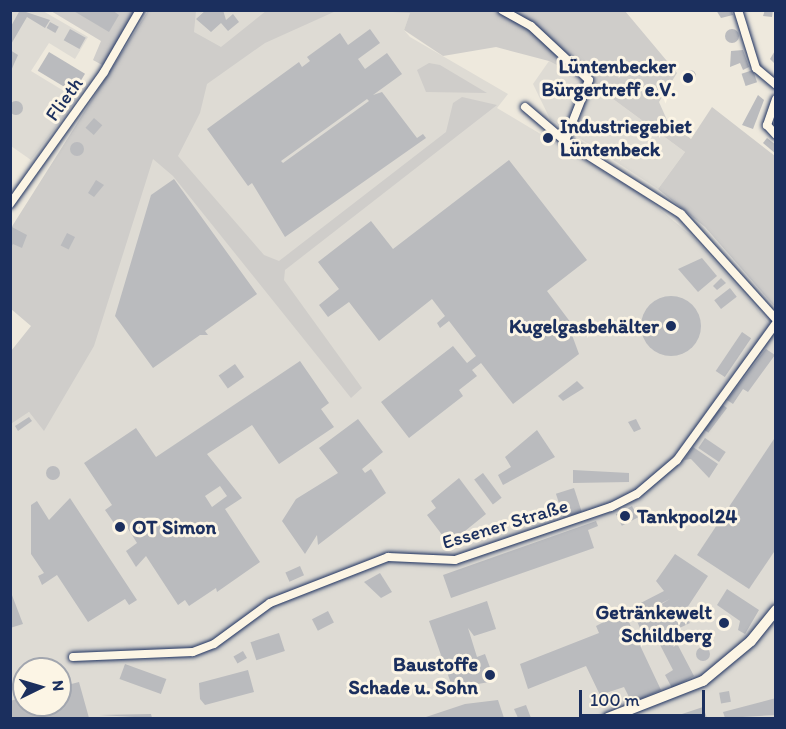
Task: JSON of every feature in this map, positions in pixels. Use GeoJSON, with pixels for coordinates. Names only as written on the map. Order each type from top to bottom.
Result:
{"type":"FeatureCollection","features":[{"type":"Feature","properties":{"kind":"street","name":"Flieth"},"geometry":{"type":"LineString","coordinates":[[10,204],[104,72],[140,10]]}},
{"type":"Feature","properties":{"kind":"street"},"geometry":{"type":"LineString","coordinates":[[501,10],[531,26],[589,80],[565,141]]}},
{"type":"Feature","properties":{"kind":"street"},"geometry":{"type":"LineString","coordinates":[[738,10],[756,68],[776,86]]}},
{"type":"Feature","properties":{"kind":"street"},"geometry":{"type":"LineString","coordinates":[[776,99],[767,125],[776,135]]}},
{"type":"Feature","properties":{"kind":"street"},"geometry":{"type":"LineString","coordinates":[[525,107],[565,141],[681,214],[776,321]]}},
{"type":"Feature","properties":{"kind":"street","name":"Essener Straße"},"geometry":{"type":"LineString","coordinates":[[73,657],[193,652],[220,640],[270,603],[388,557],[455,560],[611,507],[637,494],[677,460],[776,321]]}},
{"type":"Feature","properties":{"kind":"street"},"geometry":{"type":"LineString","coordinates":[[608,718],[703,681],[751,641],[776,610]]}},
{"type":"Feature","properties":{"kind":"shaded area"},"geometry":{"type":"Polygon","coordinates":[[[11,11],[43,11],[88,37],[75,59],[49,43],[31,71],[77,99],[31,160],[11,146],[11,11]]]}},
{"type":"Feature","properties":{"kind":"shaded area"},"geometry":{"type":"Polygon","coordinates":[[[51,11],[137,11],[104,66],[93,60],[101,41],[51,11]]]}},
{"type":"Feature","properties":{"kind":"shaded area"},"geometry":{"type":"Polygon","coordinates":[[[148,11],[196,11],[194,32],[221,47],[266,11],[336,11],[265,43],[207,84],[200,113],[178,156],[264,255],[279,261],[446,132],[453,103],[462,97],[497,105],[285,270],[284,280],[362,388],[351,398],[173,176],[153,159],[94,346],[44,431],[29,412],[11,424],[11,351],[31,326],[11,309],[11,228],[148,11]]]}},
{"type":"Feature","properties":{"kind":"shaded area"},"geometry":{"type":"Polygon","coordinates":[[[182,11],[411,11],[404,30],[410,37],[508,94],[497,108],[644,196],[694,238],[755,306],[775,332],[775,718],[11,718],[11,424],[29,412],[44,430],[182,11]]]}},
{"type":"Feature","properties":{"kind":"shaded area"},"geometry":{"type":"Polygon","coordinates":[[[375,11],[625,11],[677,73],[659,102],[667,120],[691,139],[712,107],[775,156],[775,307],[705,227],[658,189],[685,152],[594,85],[549,61],[496,47],[443,56],[404,30],[410,13],[375,11]]]}},
{"type":"Feature","properties":{"kind":"shaded area"},"geometry":{"type":"Polygon","coordinates":[[[549,61],[594,85],[685,152],[658,189],[550,119],[533,84],[549,61]]]}},
{"type":"Feature","properties":{"kind":"shaded area"},"geometry":{"type":"Polygon","coordinates":[[[429,63],[440,65],[487,93],[426,92],[417,70],[429,63]]]}},
{"type":"Feature","properties":{"kind":"building"},"geometry":{"type":"Polygon","coordinates":[[[20,10],[50,20],[45,28],[27,17],[10,46],[10,28],[20,10]]]}},
{"type":"Feature","properties":{"kind":"building"},"geometry":{"type":"Polygon","coordinates":[[[72,10],[112,10],[119,15],[109,32],[72,10]]]}},
{"type":"Feature","properties":{"kind":"building"},"geometry":{"type":"Polygon","coordinates":[[[206,10],[223,10],[226,20],[233,14],[239,22],[228,31],[221,23],[211,32],[196,19],[206,10]]]}},
{"type":"Feature","properties":{"kind":"building"},"geometry":{"type":"Polygon","coordinates":[[[716,10],[731,10],[733,15],[721,18],[716,10]]]}},
{"type":"Feature","properties":{"kind":"building"},"geometry":{"type":"Polygon","coordinates":[[[765,10],[773,10],[772,17],[763,16],[765,10]]]}},
{"type":"Feature","properties":{"kind":"building"},"geometry":{"type":"Polygon","coordinates":[[[50,22],[59,27],[55,33],[47,28],[50,22]]]}},
{"type":"Feature","properties":{"kind":"building"},"geometry":{"type":"Polygon","coordinates":[[[70,29],[86,38],[79,49],[64,40],[70,29]]]}},
{"type":"Feature","properties":{"kind":"building"},"geometry":{"type":"Polygon","coordinates":[[[370,29],[380,43],[358,59],[365,69],[387,53],[402,74],[373,95],[382,92],[417,138],[423,134],[426,138],[285,237],[252,183],[248,186],[207,129],[299,62],[302,67],[310,61],[307,57],[340,33],[348,45],[370,29]],[[367,99],[281,161],[283,163],[369,101],[367,99]]]}},
{"type":"Feature","properties":{"kind":"building"},"geometry":{"type":"Polygon","coordinates":[[[729,29],[735,29],[739,36],[735,43],[729,43],[725,39],[725,33],[729,29]]]}},
{"type":"Feature","properties":{"kind":"building"},"geometry":{"type":"Polygon","coordinates":[[[776,49],[776,65],[770,59],[776,49]]]}},
{"type":"Feature","properties":{"kind":"building"},"geometry":{"type":"Polygon","coordinates":[[[10,50],[18,55],[10,73],[10,50]]]}},
{"type":"Feature","properties":{"kind":"building"},"geometry":{"type":"Polygon","coordinates":[[[743,50],[749,67],[743,70],[740,63],[730,67],[731,51],[743,50]]]}},
{"type":"Feature","properties":{"kind":"building"},"geometry":{"type":"Polygon","coordinates":[[[49,52],[85,74],[74,92],[38,71],[49,52]]]}},
{"type":"Feature","properties":{"kind":"building"},"geometry":{"type":"Polygon","coordinates":[[[690,70],[696,76],[690,82],[684,76],[690,70]]]}},
{"type":"Feature","properties":{"kind":"building"},"geometry":{"type":"Polygon","coordinates":[[[753,70],[757,82],[746,86],[742,74],[753,70]]]}},
{"type":"Feature","properties":{"kind":"building"},"geometry":{"type":"Polygon","coordinates":[[[758,95],[764,100],[753,129],[742,125],[758,95]]]}},
{"type":"Feature","properties":{"kind":"building"},"geometry":{"type":"Polygon","coordinates":[[[16,101],[21,103],[23,108],[21,113],[16,115],[11,113],[9,108],[11,103],[16,101]]]}},
{"type":"Feature","properties":{"kind":"building"},"geometry":{"type":"Polygon","coordinates":[[[94,118],[102,125],[94,135],[85,128],[94,118]]]}},
{"type":"Feature","properties":{"kind":"building"},"geometry":{"type":"Polygon","coordinates":[[[767,138],[776,145],[776,154],[763,143],[767,138]]]}},
{"type":"Feature","properties":{"kind":"building"},"geometry":{"type":"Polygon","coordinates":[[[74,142],[80,142],[84,149],[80,156],[74,156],[70,152],[70,146],[74,142]]]}},
{"type":"Feature","properties":{"kind":"building"},"geometry":{"type":"Polygon","coordinates":[[[509,160],[587,260],[547,291],[577,331],[572,335],[579,354],[513,404],[481,363],[472,370],[477,376],[459,390],[463,396],[409,438],[381,402],[453,346],[467,363],[476,356],[449,321],[440,328],[437,323],[445,316],[432,299],[379,341],[349,302],[328,317],[319,305],[339,289],[318,262],[371,221],[393,249],[509,160]]]}},
{"type":"Feature","properties":{"kind":"building"},"geometry":{"type":"Polygon","coordinates":[[[174,179],[257,294],[205,331],[208,335],[200,335],[153,368],[115,316],[151,195],[174,179]]]}},
{"type":"Feature","properties":{"kind":"building"},"geometry":{"type":"Polygon","coordinates":[[[96,180],[104,185],[94,197],[88,193],[96,180]]]}},
{"type":"Feature","properties":{"kind":"building"},"geometry":{"type":"Polygon","coordinates":[[[10,226],[27,235],[22,248],[13,244],[10,249],[10,226]]]}},
{"type":"Feature","properties":{"kind":"building"},"geometry":{"type":"Polygon","coordinates":[[[67,233],[75,237],[69,250],[61,245],[67,233]]]}},
{"type":"Feature","properties":{"kind":"building"},"geometry":{"type":"Polygon","coordinates":[[[702,258],[717,276],[698,292],[678,269],[702,258]]]}},
{"type":"Feature","properties":{"kind":"building"},"geometry":{"type":"Polygon","coordinates":[[[721,278],[726,283],[717,290],[713,286],[721,278]]]}},
{"type":"Feature","properties":{"kind":"building"},"geometry":{"type":"Polygon","coordinates":[[[730,288],[737,297],[721,309],[714,300],[730,288]]]}},
{"type":"Feature","properties":{"kind":"building","name":"Kugelgasbehälter"},"geometry":{"type":"Polygon","coordinates":[[[671,296],[688,301],[696,309],[701,326],[696,343],[688,351],[671,356],[654,351],[646,343],[641,326],[646,309],[654,301],[671,296]]]}},
{"type":"Feature","properties":{"kind":"building"},"geometry":{"type":"Polygon","coordinates":[[[742,332],[751,338],[725,377],[716,371],[742,332]]]}},
{"type":"Feature","properties":{"kind":"building"},"geometry":{"type":"Polygon","coordinates":[[[766,349],[775,355],[748,392],[743,389],[733,404],[727,400],[766,349]]]}},
{"type":"Feature","properties":{"kind":"building"},"geometry":{"type":"Polygon","coordinates":[[[300,361],[329,403],[321,409],[334,427],[279,464],[252,425],[207,454],[242,498],[225,509],[260,562],[217,592],[216,588],[189,606],[185,600],[178,605],[146,556],[136,567],[126,551],[137,543],[127,527],[120,532],[105,510],[112,505],[84,463],[136,428],[156,457],[300,361]],[[220,486],[205,496],[212,507],[227,496],[220,486]]]}},
{"type":"Feature","properties":{"kind":"building"},"geometry":{"type":"Polygon","coordinates":[[[235,364],[244,377],[228,389],[219,375],[235,364]]]}},
{"type":"Feature","properties":{"kind":"building"},"geometry":{"type":"Polygon","coordinates":[[[577,381],[584,388],[563,401],[558,396],[577,381]]]}},
{"type":"Feature","properties":{"kind":"building"},"geometry":{"type":"Polygon","coordinates":[[[723,405],[727,408],[708,433],[704,430],[723,405]]]}},
{"type":"Feature","properties":{"kind":"building"},"geometry":{"type":"Polygon","coordinates":[[[29,417],[32,421],[18,431],[15,426],[29,417]]]}},
{"type":"Feature","properties":{"kind":"building"},"geometry":{"type":"Polygon","coordinates":[[[358,419],[383,452],[362,469],[365,473],[371,469],[386,493],[318,545],[317,535],[305,554],[282,521],[296,499],[338,473],[319,448],[358,419]]]}},
{"type":"Feature","properties":{"kind":"building"},"geometry":{"type":"Polygon","coordinates":[[[636,419],[641,429],[634,432],[628,422],[636,419]]]}},
{"type":"Feature","properties":{"kind":"building"},"geometry":{"type":"Polygon","coordinates":[[[537,430],[555,457],[503,485],[498,475],[511,467],[505,457],[537,430]]]}},
{"type":"Feature","properties":{"kind":"building"},"geometry":{"type":"Polygon","coordinates":[[[776,436],[776,549],[749,589],[697,555],[776,436]]]}},
{"type":"Feature","properties":{"kind":"building"},"geometry":{"type":"Polygon","coordinates":[[[705,438],[726,452],[719,462],[698,448],[705,438]]]}},
{"type":"Feature","properties":{"kind":"building"},"geometry":{"type":"Polygon","coordinates":[[[693,447],[718,464],[709,478],[691,459],[684,460],[693,447]]]}},
{"type":"Feature","properties":{"kind":"building"},"geometry":{"type":"Polygon","coordinates":[[[53,466],[58,468],[60,473],[58,478],[53,480],[48,478],[46,473],[48,468],[53,466]]]}},
{"type":"Feature","properties":{"kind":"building"},"geometry":{"type":"Polygon","coordinates":[[[573,470],[629,473],[629,482],[573,483],[573,470]]]}},
{"type":"Feature","properties":{"kind":"building"},"geometry":{"type":"Polygon","coordinates":[[[483,473],[502,498],[493,504],[474,480],[483,473]]]}},
{"type":"Feature","properties":{"kind":"building"},"geometry":{"type":"Polygon","coordinates":[[[459,478],[486,514],[449,544],[427,515],[436,508],[431,501],[459,478]]]}},
{"type":"Feature","properties":{"kind":"building"},"geometry":{"type":"Polygon","coordinates":[[[574,488],[582,512],[564,518],[556,494],[574,488]]]}},
{"type":"Feature","properties":{"kind":"building"},"geometry":{"type":"Polygon","coordinates":[[[70,498],[137,600],[129,605],[125,599],[88,622],[57,575],[42,585],[38,576],[44,573],[31,554],[31,505],[37,501],[49,520],[70,498]]]}},
{"type":"Feature","properties":{"kind":"building"},"geometry":{"type":"Polygon","coordinates":[[[632,506],[638,518],[622,526],[616,514],[632,506]]]}},
{"type":"Feature","properties":{"kind":"building"},"geometry":{"type":"Polygon","coordinates":[[[596,521],[598,526],[588,530],[594,548],[451,598],[443,575],[596,521]]]}},
{"type":"Feature","properties":{"kind":"building"},"geometry":{"type":"Polygon","coordinates":[[[675,554],[708,576],[683,614],[690,623],[671,632],[694,676],[672,688],[665,675],[673,670],[657,639],[647,644],[636,619],[670,599],[628,620],[661,690],[632,703],[624,687],[600,695],[586,666],[528,689],[520,664],[599,633],[596,626],[664,591],[656,581],[675,554]]]}},
{"type":"Feature","properties":{"kind":"building"},"geometry":{"type":"Polygon","coordinates":[[[300,566],[304,575],[289,582],[285,573],[300,566]]]}},
{"type":"Feature","properties":{"kind":"building"},"geometry":{"type":"Polygon","coordinates":[[[380,573],[392,592],[381,598],[364,582],[380,573]]]}},
{"type":"Feature","properties":{"kind":"building"},"geometry":{"type":"Polygon","coordinates":[[[727,589],[759,610],[745,634],[738,630],[740,621],[717,605],[727,589]]]}},
{"type":"Feature","properties":{"kind":"building"},"geometry":{"type":"Polygon","coordinates":[[[10,590],[23,624],[10,628],[10,590]]]}},
{"type":"Feature","properties":{"kind":"building"},"geometry":{"type":"Polygon","coordinates":[[[487,601],[496,629],[474,636],[468,628],[477,657],[485,654],[495,681],[472,685],[470,692],[467,686],[454,692],[429,621],[487,601]]]}},
{"type":"Feature","properties":{"kind":"building"},"geometry":{"type":"Polygon","coordinates":[[[328,611],[334,623],[318,631],[312,619],[328,611]]]}},
{"type":"Feature","properties":{"kind":"building"},"geometry":{"type":"Polygon","coordinates":[[[279,633],[285,651],[256,660],[250,642],[279,633]]]}},
{"type":"Feature","properties":{"kind":"building"},"geometry":{"type":"Polygon","coordinates":[[[700,647],[706,647],[710,654],[706,661],[700,661],[696,657],[696,651],[700,647]]]}},
{"type":"Feature","properties":{"kind":"building"},"geometry":{"type":"Polygon","coordinates":[[[243,651],[247,658],[237,663],[233,656],[243,651]]]}},
{"type":"Feature","properties":{"kind":"building"},"geometry":{"type":"Polygon","coordinates":[[[125,664],[166,679],[161,694],[120,679],[125,664]]]}},
{"type":"Feature","properties":{"kind":"building"},"geometry":{"type":"Polygon","coordinates":[[[248,670],[254,692],[205,705],[200,699],[199,683],[248,670]]]}},
{"type":"Feature","properties":{"kind":"building"},"geometry":{"type":"Polygon","coordinates":[[[79,682],[89,718],[10,718],[10,701],[12,700],[12,717],[72,717],[72,684],[79,682]]]}},
{"type":"Feature","properties":{"kind":"building"},"geometry":{"type":"Polygon","coordinates":[[[729,691],[731,702],[721,704],[719,693],[729,691]]]}},
{"type":"Feature","properties":{"kind":"building"},"geometry":{"type":"Polygon","coordinates":[[[776,698],[776,715],[725,718],[723,712],[776,698]]]}},
{"type":"Feature","properties":{"kind":"building"},"geometry":{"type":"Polygon","coordinates":[[[498,700],[504,718],[423,718],[465,704],[498,700]]]}},
{"type":"Feature","properties":{"kind":"building"},"geometry":{"type":"Polygon","coordinates":[[[526,705],[531,718],[518,718],[514,709],[526,705]]]}},
{"type":"Feature","properties":{"kind":"building"},"geometry":{"type":"Polygon","coordinates":[[[703,707],[707,718],[680,718],[679,715],[703,707]]]}},
{"type":"Feature","properties":{"kind":"building"},"geometry":{"type":"Polygon","coordinates":[[[151,714],[152,718],[99,715],[151,714]]]}},
{"type":"Feature","properties":{"kind":"place","name":"Lüntenbecker Bürgertreff e.V."},"geometry":{"type":"Point","coordinates":[688,78]}},
{"type":"Feature","properties":{"kind":"place","name":"Industriegebiet Lüntenbeck"},"geometry":{"type":"Point","coordinates":[548,138]}},
{"type":"Feature","properties":{"kind":"place","name":"Kugelgasbehälter"},"geometry":{"type":"Point","coordinates":[671,326]}},
{"type":"Feature","properties":{"kind":"place","name":"Tankpool24"},"geometry":{"type":"Point","coordinates":[625,516]}},
{"type":"Feature","properties":{"kind":"place","name":"OT Simon"},"geometry":{"type":"Point","coordinates":[120,527]}},
{"type":"Feature","properties":{"kind":"place","name":"Getränkewelt Schildberg"},"geometry":{"type":"Point","coordinates":[724,623]}},
{"type":"Feature","properties":{"kind":"place","name":"Baustoffe Schade u. Sohn"},"geometry":{"type":"Point","coordinates":[490,675]}}]}
